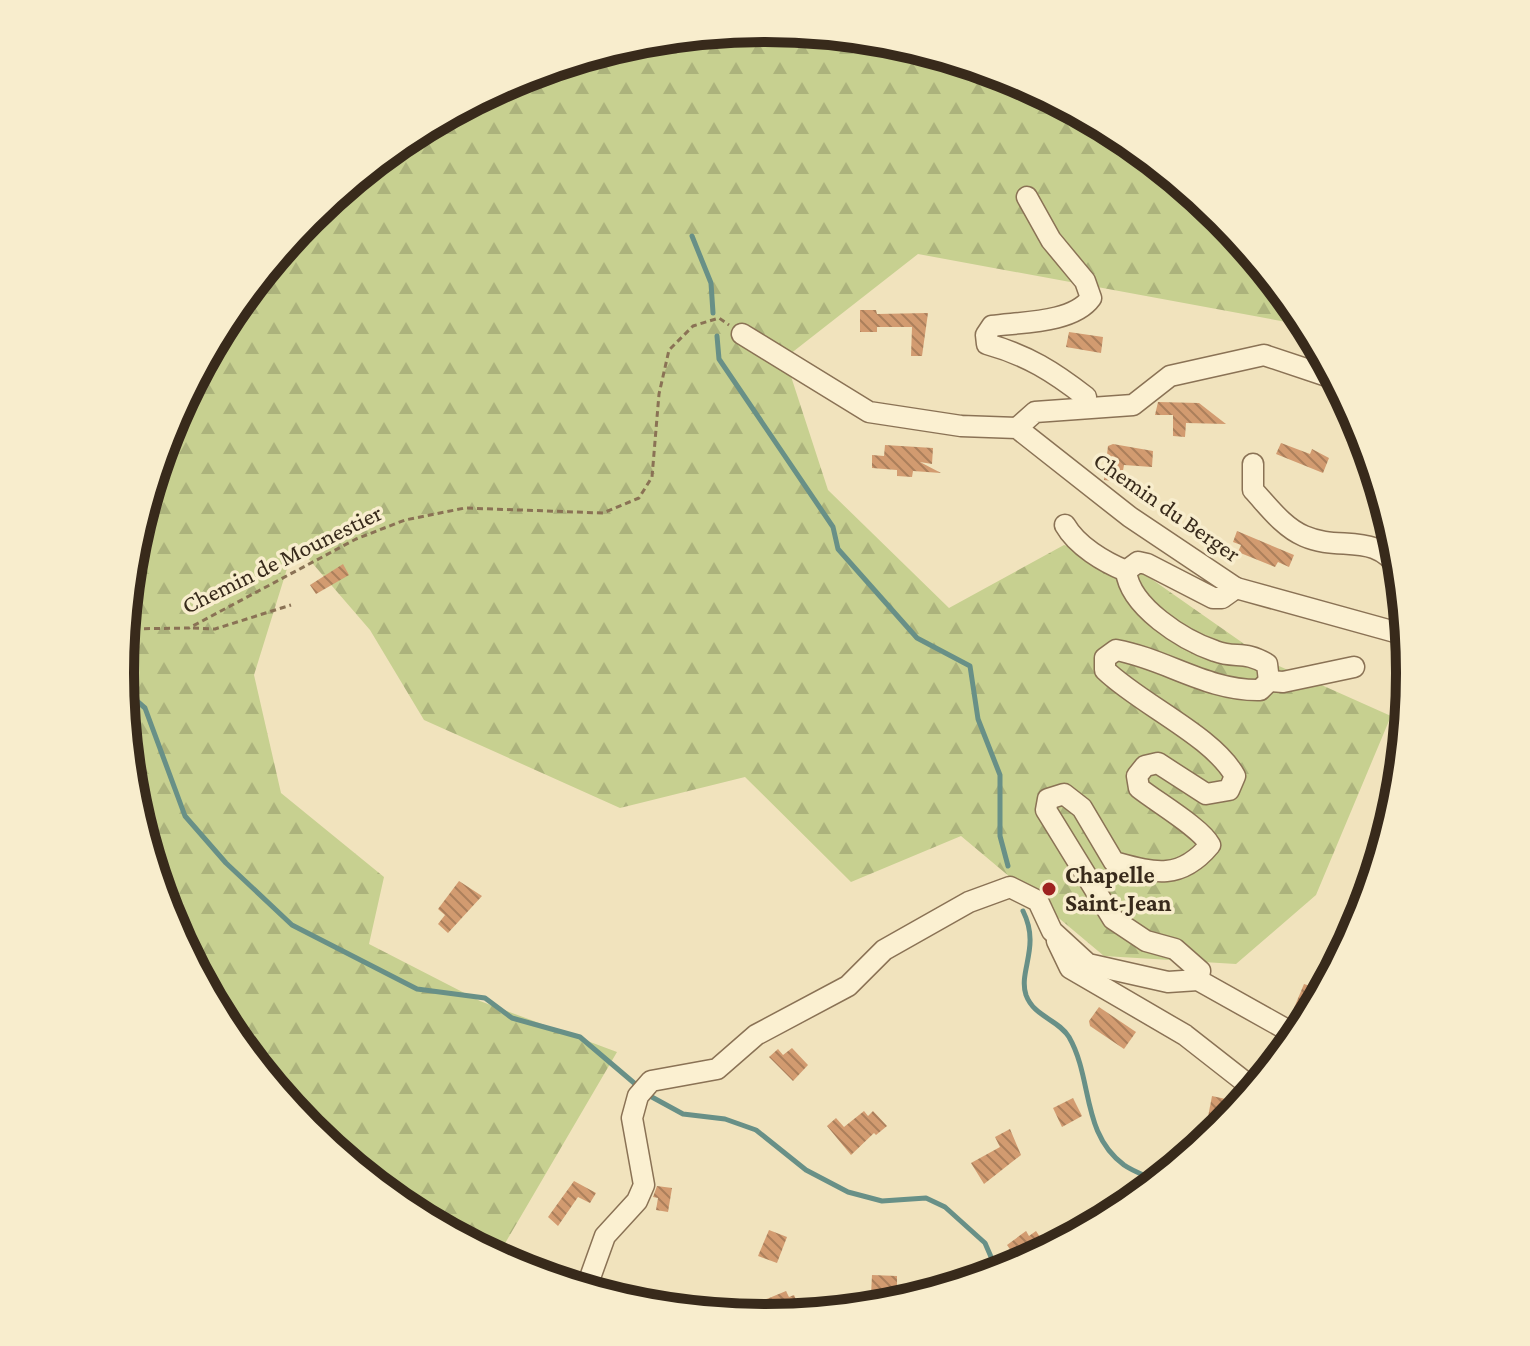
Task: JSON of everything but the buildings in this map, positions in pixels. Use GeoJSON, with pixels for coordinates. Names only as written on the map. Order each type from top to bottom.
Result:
{"type":"FeatureCollection","features":[{"type":"Feature","properties":{"kind":"street"},"geometry":{"type":"LineString","coordinates":[[1027,197],[1051,240],[1085,281],[1091,298],[1081,309],[1058,316],[992,326],[986,335],[987,344],[1023,354],[1053,371],[1086,397],[1080,407]]}},
{"type":"Feature","properties":{"kind":"street"},"geometry":{"type":"LineString","coordinates":[[742,334],[768,331]]}},
{"type":"Feature","properties":{"kind":"street"},"geometry":{"type":"LineString","coordinates":[[742,334],[869,412],[961,426],[1017,428],[1035,412],[1133,405],[1170,376],[1264,355],[1320,374]]}},
{"type":"Feature","properties":{"kind":"street","name":"Chemin du Berger"},"geometry":{"type":"LineString","coordinates":[[1017,428],[1130,517],[1236,588],[1222,598],[1213,598],[1147,564],[1138,562],[1126,571]]}},
{"type":"Feature","properties":{"kind":"street"},"geometry":{"type":"LineString","coordinates":[[1253,464],[1253,490],[1284,524],[1305,537],[1375,547],[1384,552]]}},
{"type":"Feature","properties":{"kind":"street"},"geometry":{"type":"LineString","coordinates":[[1065,525],[1071,536],[1109,564],[1126,571],[1127,585],[1135,594],[1191,641],[1218,653],[1251,654],[1267,664],[1269,681]]}},
{"type":"Feature","properties":{"kind":"street"},"geometry":{"type":"LineString","coordinates":[[1236,588],[1395,632]]}},
{"type":"Feature","properties":{"kind":"street"},"geometry":{"type":"LineString","coordinates":[[1198,980],[1200,971],[1175,949],[1146,941],[1113,919],[1050,821],[1048,799],[1064,794],[1082,808],[1114,862],[1154,873],[1194,865],[1210,845],[1203,831],[1176,818],[1139,788],[1137,776],[1145,766],[1158,763],[1206,794],[1229,790],[1235,776],[1229,766],[1185,730],[1120,685],[1105,670],[1105,658],[1116,650],[1129,652],[1179,673],[1236,690],[1260,690],[1269,681],[1283,682],[1354,667]]}},
{"type":"Feature","properties":{"kind":"street"},"geometry":{"type":"LineString","coordinates":[[590,1279],[605,1236],[637,1201],[644,1185],[632,1118],[638,1096],[651,1081],[717,1069],[756,1035],[848,986],[884,950],[969,902],[1010,887],[1038,901],[1070,968],[1185,1035],[1246,1081]]}},
{"type":"Feature","properties":{"kind":"street"},"geometry":{"type":"LineString","coordinates":[[1052,931],[1088,964],[1168,982],[1198,980],[1286,1029]]}},
{"type":"Feature","properties":{"kind":"path","name":"Chemin de Mounestier"},"geometry":{"type":"LineString","coordinates":[[135,629],[189,628],[356,539],[405,520],[465,508],[603,513],[639,498],[652,477],[659,394],[669,350],[693,326],[719,318],[742,334]]}},
{"type":"Feature","properties":{"kind":"path"},"geometry":{"type":"LineString","coordinates":[[189,628],[215,629],[291,605]]}},
{"type":"Feature","properties":{"kind":"green space"},"geometry":{"type":"Polygon","coordinates":[[[724,43],[806,43],[847,47],[888,54],[968,75],[1044,107],[1116,148],[1149,172],[1211,227],[1266,289],[1290,323],[918,254],[785,358],[828,490],[949,608],[1064,545],[1130,564],[1270,662],[1391,716],[1316,895],[1236,964],[1104,956],[961,836],[851,882],[745,777],[620,808],[424,720],[370,630],[295,543],[254,675],[281,793],[384,877],[369,944],[480,1001],[617,1052],[503,1247],[449,1219],[381,1174],[319,1119],[264,1057],[219,988],[182,914],[156,836],[139,755],[134,673],[139,591],[146,550],[167,470],[199,394],[219,357],[240,322],[291,257],[319,227],[381,172],[414,148],[486,107],[562,75],[602,64],[642,54],[724,43]]]}},
{"type":"Feature","properties":{"kind":"waterway"},"geometry":{"type":"LineString","coordinates":[[692,236],[711,283],[713,313]]}},
{"type":"Feature","properties":{"kind":"waterway"},"geometry":{"type":"LineString","coordinates":[[717,336],[719,359],[833,527],[838,549],[917,638],[970,666],[978,719],[1000,775],[1000,836],[1008,866]]}},
{"type":"Feature","properties":{"kind":"waterway"},"geometry":{"type":"LineString","coordinates":[[135,699],[145,708],[185,816],[226,863],[292,925],[417,989],[485,998],[512,1018],[580,1037],[640,1088]]}},
{"type":"Feature","properties":{"kind":"waterway"},"geometry":{"type":"LineString","coordinates":[[1023,911],[1030,936],[1024,986],[1026,995],[1040,1013],[1069,1037],[1082,1070],[1094,1122],[1110,1152],[1124,1165],[1146,1176]]}},
{"type":"Feature","properties":{"kind":"waterway"},"geometry":{"type":"LineString","coordinates":[[650,1096],[683,1114],[725,1119],[756,1130],[806,1170],[848,1192],[882,1201],[926,1198],[945,1207],[985,1243],[993,1261]]}},
{"type":"Feature","properties":{"kind":"place","name":"Chapelle Saint-Jean"},"geometry":{"type":"Point","coordinates":[1049,889]}}]}
